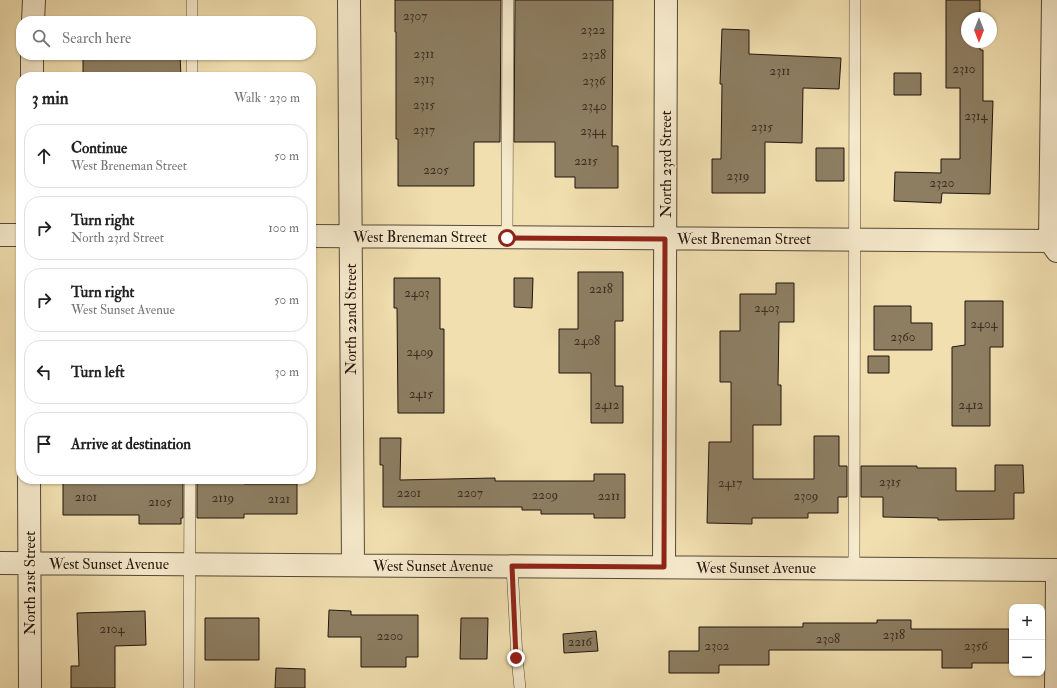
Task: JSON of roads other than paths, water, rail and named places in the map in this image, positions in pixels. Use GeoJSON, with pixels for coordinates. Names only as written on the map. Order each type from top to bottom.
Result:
{"type":"FeatureCollection","features":[{"type":"Feature","properties":{"kind":"street"},"geometry":{"type":"LineString","coordinates":[[33,16],[34,0]]}},
{"type":"Feature","properties":{"kind":"street","name":"North 22nd Street"},"geometry":{"type":"LineString","coordinates":[[349,0],[353,565]]}},
{"type":"Feature","properties":{"kind":"street","name":"North 23rd Street"},"geometry":{"type":"LineString","coordinates":[[664,567],[666,0]]}},
{"type":"Feature","properties":{"kind":"street"},"geometry":{"type":"LineString","coordinates":[[1053,0],[1055,244]]}},
{"type":"Feature","properties":{"kind":"street"},"geometry":{"type":"LineString","coordinates":[[32,60],[32,72]]}},
{"type":"Feature","properties":{"kind":"street"},"geometry":{"type":"LineString","coordinates":[[0,235],[16,235]]}},
{"type":"Feature","properties":{"kind":"street","name":"West Breneman Street"},"geometry":{"type":"LineString","coordinates":[[316,236],[854,240],[1055,244]]}},
{"type":"Feature","properties":{"kind":"street","name":"North 21st Street"},"geometry":{"type":"LineString","coordinates":[[29,484],[30,688]]}},
{"type":"Feature","properties":{"kind":"street","name":"West Sunset Avenue"},"geometry":{"type":"LineString","coordinates":[[0,563],[1057,570]]}},
{"type":"Feature","properties":{"kind":"street"},"geometry":{"type":"LineString","coordinates":[[1056,688],[1057,580]]}},
{"type":"Feature","properties":{"kind":"lane"},"geometry":{"type":"LineString","coordinates":[[192,0],[192,16]]}},
{"type":"Feature","properties":{"kind":"lane"},"geometry":{"type":"LineString","coordinates":[[507,238],[508,0]]}},
{"type":"Feature","properties":{"kind":"lane"},"geometry":{"type":"LineString","coordinates":[[854,569],[855,0]]}},
{"type":"Feature","properties":{"kind":"lane"},"geometry":{"type":"LineString","coordinates":[[192,60],[192,72]]}},
{"type":"Feature","properties":{"kind":"lane"},"geometry":{"type":"LineString","coordinates":[[189,688],[190,484]]}},
{"type":"Feature","properties":{"kind":"lane"},"geometry":{"type":"LineString","coordinates":[[512,566],[516,658],[520,688]]}}]}
